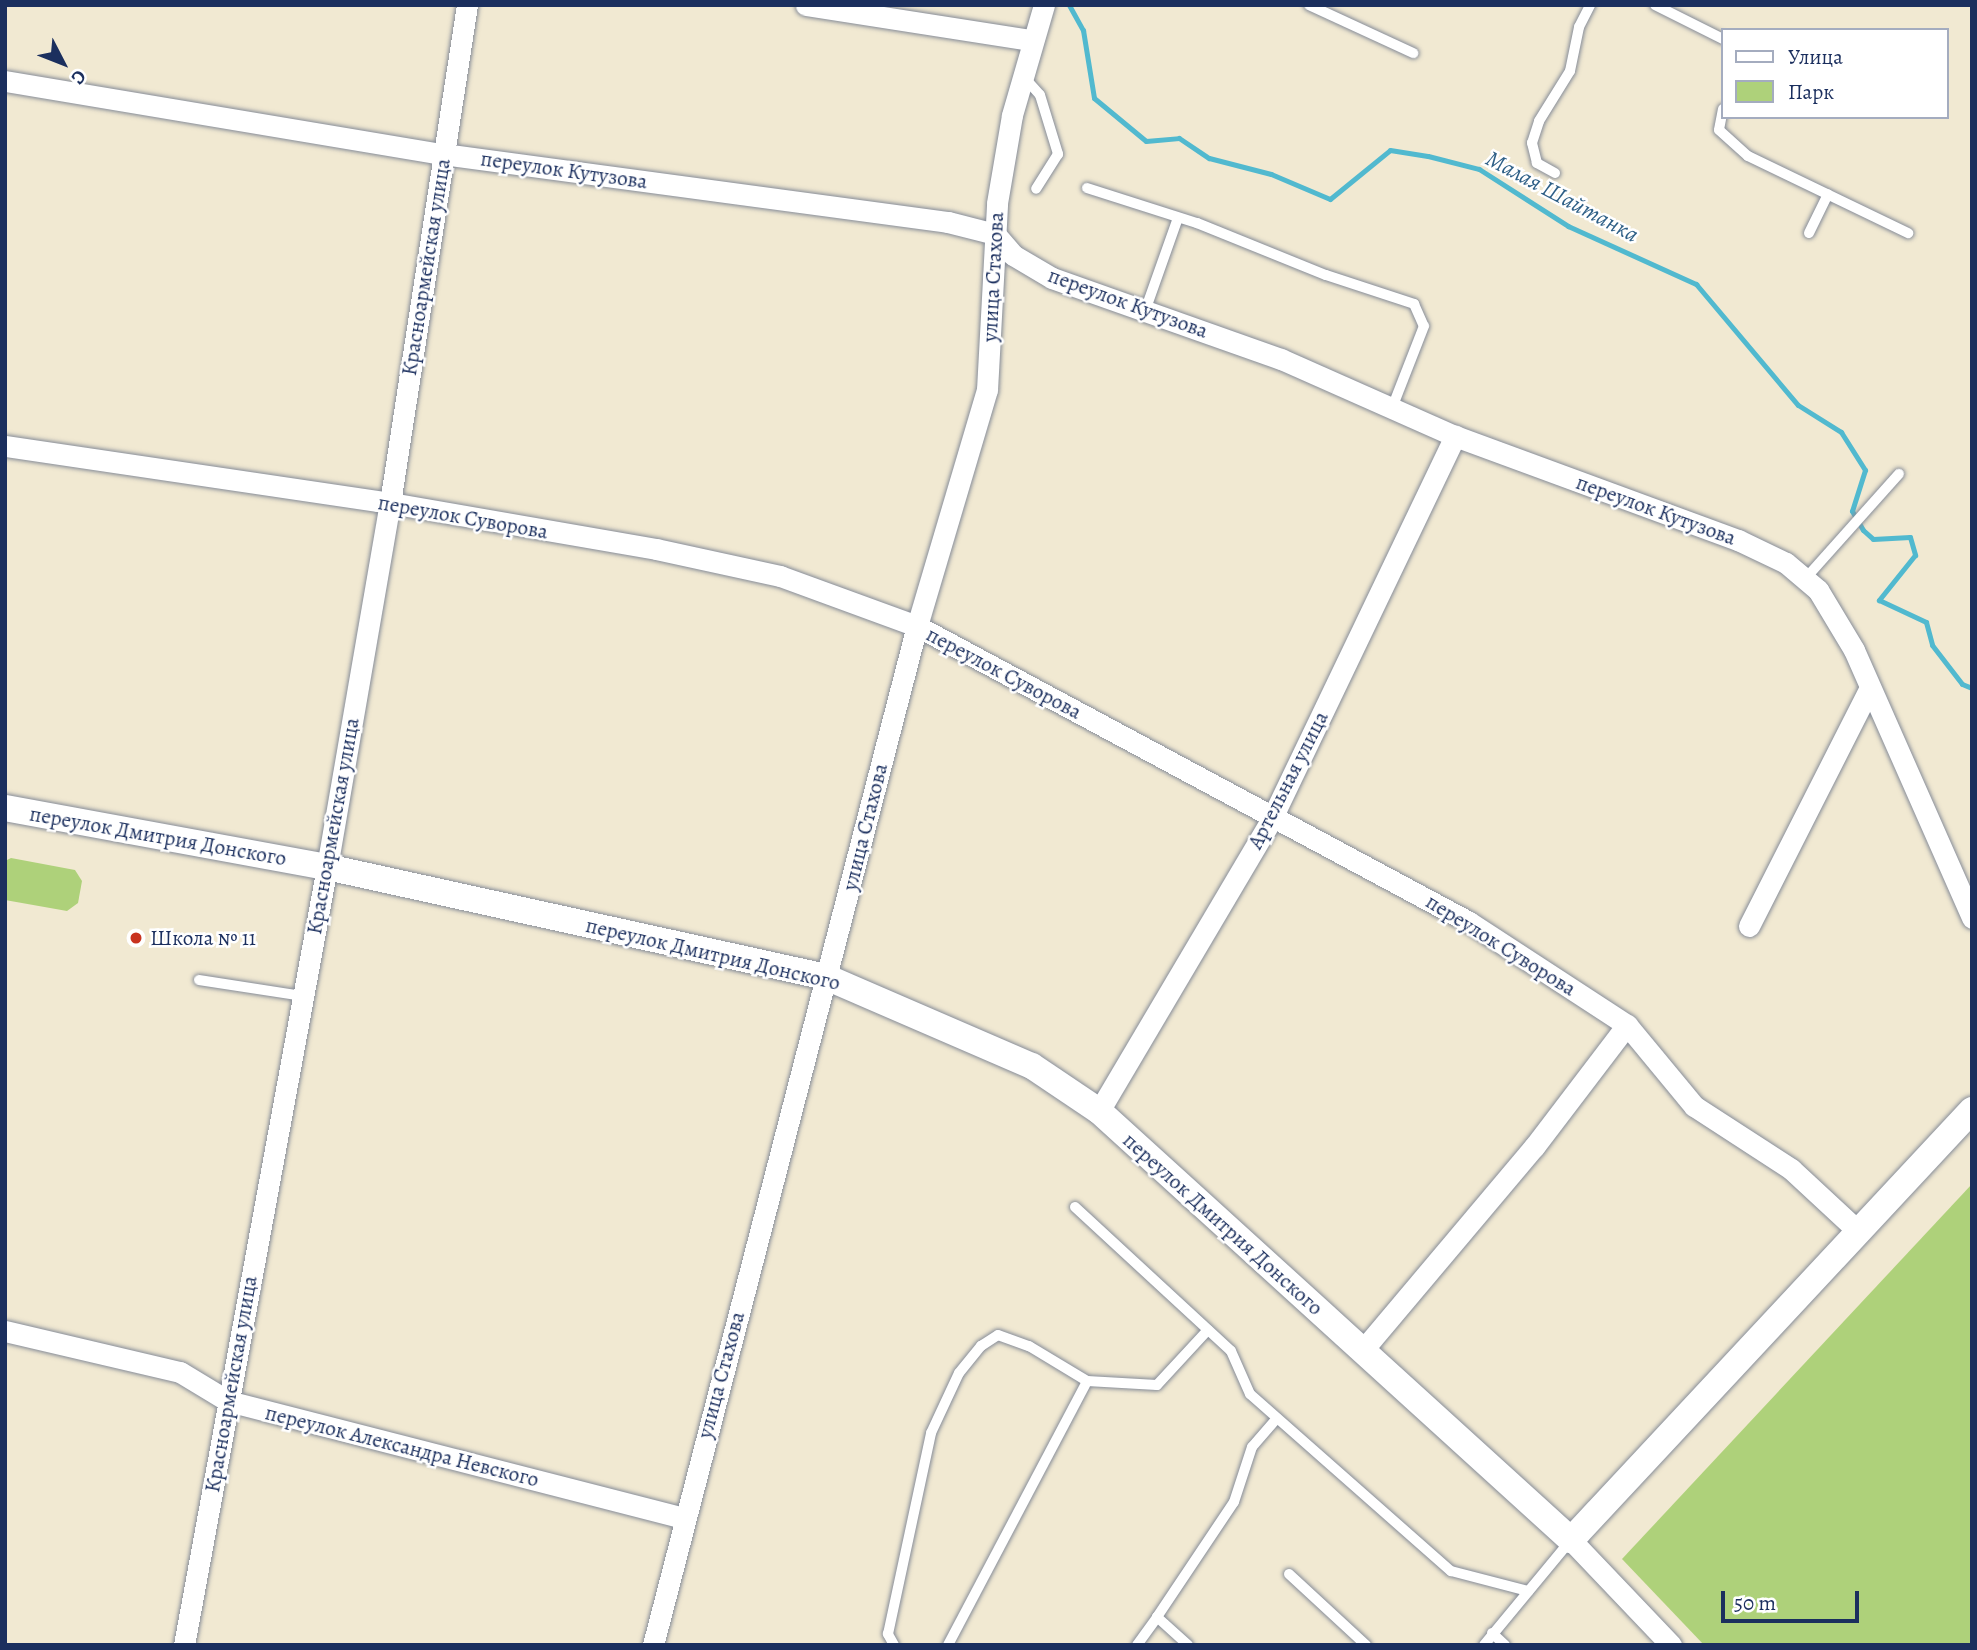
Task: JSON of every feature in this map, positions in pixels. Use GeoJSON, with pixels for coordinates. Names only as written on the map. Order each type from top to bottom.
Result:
{"type":"FeatureCollection","features":[{"type":"Feature","properties":{"kind":"street","name":"Красноармейская улица"},"geometry":{"type":"LineString","coordinates":[[184,1645],[327,867],[390,503],[467,5]]}},
{"type":"Feature","properties":{"kind":"street"},"geometry":{"type":"LineString","coordinates":[[806,5],[1030,40]]}},
{"type":"Feature","properties":{"kind":"street","name":"улица Стахова"},"geometry":{"type":"LineString","coordinates":[[653,1645],[682,1518],[827,977],[917,626],[987,390],[995,234],[1022,74],[1030,40],[1044,5]]}},
{"type":"Feature","properties":{"kind":"street","name":"переулок Кутузова"},"geometry":{"type":"LineString","coordinates":[[5,81],[443,154],[948,222],[995,234],[1013,255],[1052,278],[1281,359],[1455,436],[1738,540],[1786,563],[1818,590],[1854,650],[1972,918]]}},
{"type":"Feature","properties":{"kind":"street","name":"Артельная улица"},"geometry":{"type":"LineString","coordinates":[[1099,1111],[1272,818],[1455,436]]}},
{"type":"Feature","properties":{"kind":"street","name":"переулок Суворова"},"geometry":{"type":"LineString","coordinates":[[5,446],[390,503],[780,576],[917,626],[1469,922],[1628,1025],[1694,1106],[1791,1169],[1859,1232]]}},
{"type":"Feature","properties":{"kind":"street"},"geometry":{"type":"LineString","coordinates":[[1749,926],[1869,689]]}},
{"type":"Feature","properties":{"kind":"street","name":"переулок Дмитрия Донского"},"geometry":{"type":"LineString","coordinates":[[5,808],[327,867],[827,977],[1032,1066],[1099,1111],[1571,1540]]}},
{"type":"Feature","properties":{"kind":"street"},"geometry":{"type":"LineString","coordinates":[[1362,1351],[1534,1147],[1628,1025]]}},
{"type":"Feature","properties":{"kind":"street"},"geometry":{"type":"LineString","coordinates":[[1671,1645],[1571,1540],[1972,1110]]}},
{"type":"Feature","properties":{"kind":"street","name":"переулок Александра Невского"},"geometry":{"type":"LineString","coordinates":[[5,1331],[180,1372],[228,1402],[682,1518]]}},
{"type":"Feature","properties":{"kind":"lane"},"geometry":{"type":"LineString","coordinates":[[1308,5],[1413,53]]}},
{"type":"Feature","properties":{"kind":"lane"},"geometry":{"type":"LineString","coordinates":[[1555,173],[1537,163],[1532,143],[1539,121],[1570,71],[1579,27],[1590,5]]}},
{"type":"Feature","properties":{"kind":"lane"},"geometry":{"type":"LineString","coordinates":[[1655,5],[1722,38]]}},
{"type":"Feature","properties":{"kind":"lane"},"geometry":{"type":"LineString","coordinates":[[1022,74],[1040,95],[1058,154],[1036,190]]}},
{"type":"Feature","properties":{"kind":"lane"},"geometry":{"type":"LineString","coordinates":[[1722,114],[1719,130],[1748,156],[1908,233]]}},
{"type":"Feature","properties":{"kind":"lane"},"geometry":{"type":"LineString","coordinates":[[1087,188],[1178,218],[1414,304],[1424,326],[1392,408]]}},
{"type":"Feature","properties":{"kind":"lane"},"geometry":{"type":"LineString","coordinates":[[1809,233],[1828,194]]}},
{"type":"Feature","properties":{"kind":"lane"},"geometry":{"type":"LineString","coordinates":[[1145,311],[1178,218]]}},
{"type":"Feature","properties":{"kind":"lane"},"geometry":{"type":"LineString","coordinates":[[1805,579],[1899,474]]}},
{"type":"Feature","properties":{"kind":"lane"},"geometry":{"type":"LineString","coordinates":[[199,979],[302,996]]}},
{"type":"Feature","properties":{"kind":"lane"},"geometry":{"type":"LineString","coordinates":[[1075,1207],[1231,1351],[1250,1394],[1451,1571],[1528,1591]]}},
{"type":"Feature","properties":{"kind":"lane"},"geometry":{"type":"LineString","coordinates":[[894,1645],[888,1634],[931,1433],[959,1373],[981,1346],[998,1335],[1029,1346],[1087,1381],[1157,1385],[1208,1330]]}},
{"type":"Feature","properties":{"kind":"lane"},"geometry":{"type":"LineString","coordinates":[[948,1645],[1087,1381]]}},
{"type":"Feature","properties":{"kind":"lane"},"geometry":{"type":"LineString","coordinates":[[1137,1645],[1234,1502],[1252,1447],[1277,1418]]}},
{"type":"Feature","properties":{"kind":"lane"},"geometry":{"type":"LineString","coordinates":[[1484,1645],[1571,1540]]}},
{"type":"Feature","properties":{"kind":"lane"},"geometry":{"type":"LineString","coordinates":[[1289,1574],[1366,1645]]}},
{"type":"Feature","properties":{"kind":"lane"},"geometry":{"type":"LineString","coordinates":[[1157,1617],[1188,1645]]}},
{"type":"Feature","properties":{"kind":"lane"},"geometry":{"type":"LineString","coordinates":[[1492,1633],[1505,1645]]}},
{"type":"Feature","properties":{"kind":"green space"},"geometry":{"type":"Polygon","coordinates":[[[11,858],[75,870],[82,881],[78,903],[67,911],[5,900],[5,861],[11,858]]]}},
{"type":"Feature","properties":{"kind":"green space"},"geometry":{"type":"Polygon","coordinates":[[[1972,1184],[1972,1645],[1704,1645],[1622,1559],[1972,1184]]]}},
{"type":"Feature","properties":{"kind":"waterway","name":"Малая Шайтанка"},"geometry":{"type":"LineString","coordinates":[[1069,5],[1083,30],[1094,98],[1146,141],[1179,138],[1209,158],[1271,174],[1330,199],[1390,150],[1479,169],[1568,226],[1696,284],[1798,405],[1841,432],[1865,470],[1852,511],[1863,530],[1873,539],[1910,537],[1915,555],[1879,600],[1926,622],[1932,645],[1962,684],[1972,688]]}},
{"type":"Feature","properties":{"kind":"place","name":"Школа № 11"},"geometry":{"type":"Point","coordinates":[136,938]}}]}
